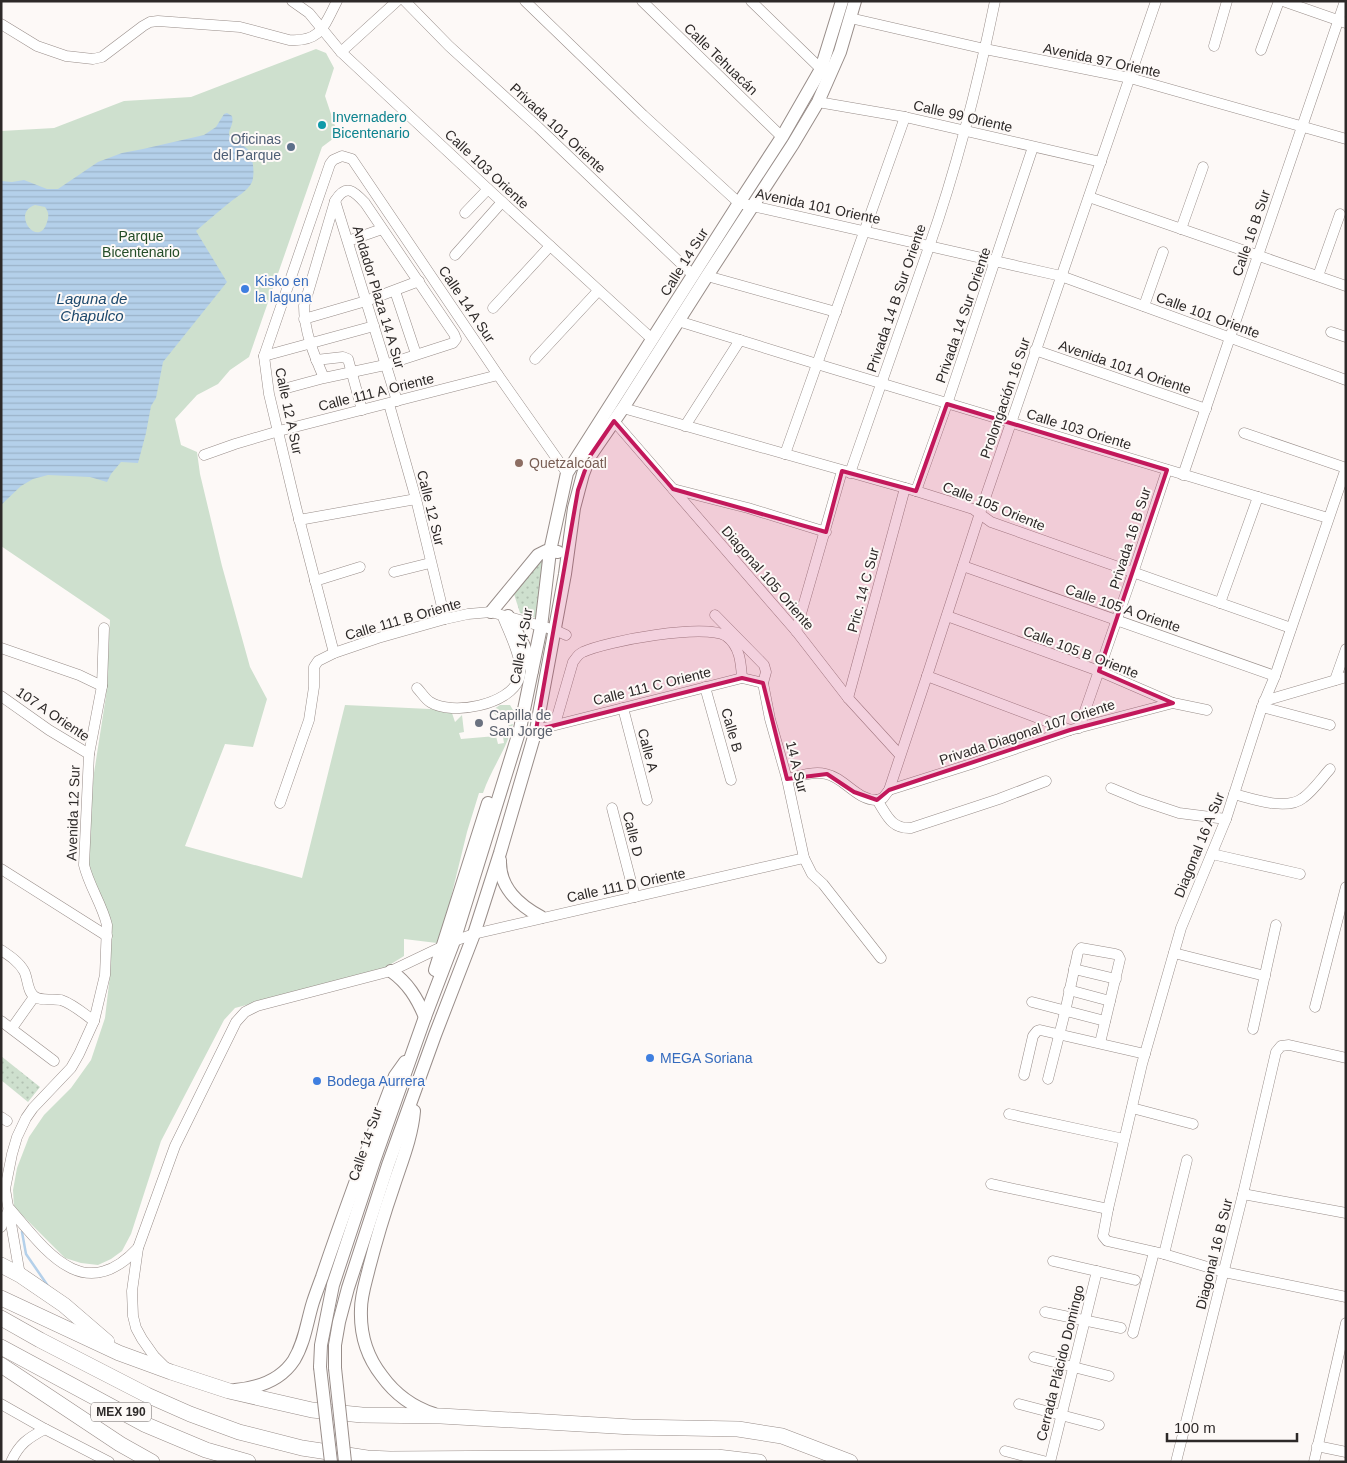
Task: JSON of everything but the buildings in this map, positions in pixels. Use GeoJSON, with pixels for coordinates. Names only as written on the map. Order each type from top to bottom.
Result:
{"type":"FeatureCollection","features":[{"type":"Feature","properties":{"kind":"highway"},"geometry":{"type":"LineString","coordinates":[[1,1265],[20,1275],[64,1305],[119,1353]]}},
{"type":"Feature","properties":{"kind":"highway"},"geometry":{"type":"LineString","coordinates":[[1,1298],[119,1353],[171,1372],[229,1391],[312,1410],[362,1415],[441,1416],[632,1427],[745,1430],[782,1436],[850,1462]]}},
{"type":"Feature","properties":{"kind":"highway","name":"MEX 190"},"geometry":{"type":"LineString","coordinates":[[1,1318],[147,1395],[190,1414],[239,1432],[302,1448],[390,1460],[717,1457],[759,1462]]}},
{"type":"Feature","properties":{"kind":"highway","name":"MEX 190"},"geometry":{"type":"LineString","coordinates":[[1,1347],[144,1424],[206,1450],[248,1462]]}},
{"type":"Feature","properties":{"kind":"highway"},"geometry":{"type":"LineString","coordinates":[[1,1365],[120,1444],[152,1462]]}},
{"type":"Feature","properties":{"kind":"main road","name":"Calle 14 Sur"},"geometry":{"type":"LineString","coordinates":[[330,1462],[320,1367],[321,1345],[332,1285],[374,1161],[454,941],[520,729],[541,627],[550,551],[567,472],[782,137],[821,69],[842,1]]}},
{"type":"Feature","properties":{"kind":"main road","name":"Calle 14 Sur"},"geometry":{"type":"LineString","coordinates":[[345,1462],[335,1368],[335,1345],[339,1322],[348,1288],[388,1165],[474,934],[536,730],[560,633],[574,508],[583,474],[590,456],[623,408],[818,102],[840,52],[854,1]]}},
{"type":"Feature","properties":{"kind":"main road"},"geometry":{"type":"LineString","coordinates":[[533,671],[524,646],[500,614],[538,555],[550,551],[568,554]]}},
{"type":"Feature","properties":{"kind":"main road"},"geometry":{"type":"LineString","coordinates":[[427,1012],[431,985],[442,947],[493,789],[500,774],[510,762]]}},
{"type":"Feature","properties":{"kind":"main road"},"geometry":{"type":"LineString","coordinates":[[500,852],[502,879],[508,889],[522,905],[542,918]]}},
{"type":"Feature","properties":{"kind":"main road"},"geometry":{"type":"LineString","coordinates":[[391,971],[400,977],[427,1012]]}},
{"type":"Feature","properties":{"kind":"main road"},"geometry":{"type":"LineString","coordinates":[[229,1391],[250,1389],[271,1380],[281,1374],[294,1360],[304,1336],[313,1301],[342,1217],[395,1076],[411,1057]]}},
{"type":"Feature","properties":{"kind":"main road"},"geometry":{"type":"LineString","coordinates":[[415,1093],[413,1122],[374,1250],[362,1298],[362,1331],[369,1355],[375,1366],[399,1395],[422,1410],[441,1416]]}},
{"type":"Feature","properties":{"kind":"street","name":"Calle 103 Oriente"},"geometry":{"type":"LineString","coordinates":[[292,1],[309,13],[341,52],[652,339]]}},
{"type":"Feature","properties":{"kind":"street"},"geometry":{"type":"LineString","coordinates":[[1,24],[37,46],[66,56],[92,59],[102,57],[150,22],[170,21],[240,27],[278,38],[297,40],[311,38],[322,29],[337,1]]}},
{"type":"Feature","properties":{"kind":"street"},"geometry":{"type":"LineString","coordinates":[[341,52],[397,1]]}},
{"type":"Feature","properties":{"kind":"street","name":"Privada 101 Oriente"},"geometry":{"type":"LineString","coordinates":[[406,1],[449,46],[538,127],[693,275]]}},
{"type":"Feature","properties":{"kind":"street","name":"Avenida 101 Oriente"},"geometry":{"type":"LineString","coordinates":[[525,1],[643,114],[739,202],[1061,276]]}},
{"type":"Feature","properties":{"kind":"street","name":"Calle Tehuacán"},"geometry":{"type":"LineString","coordinates":[[642,1],[782,137]]}},
{"type":"Feature","properties":{"kind":"street"},"geometry":{"type":"LineString","coordinates":[[751,1],[821,69]]}},
{"type":"Feature","properties":{"kind":"street","name":"Privada 14 B Sur Oriente"},"geometry":{"type":"LineString","coordinates":[[796,631],[846,472],[881,383],[930,246],[964,131],[995,1]]}},
{"type":"Feature","properties":{"kind":"street","name":"Prolongación 16 Sur"},"geometry":{"type":"LineString","coordinates":[[889,790],[1010,422],[1156,1]]}},
{"type":"Feature","properties":{"kind":"street"},"geometry":{"type":"LineString","coordinates":[[1214,46],[1227,1]]}},
{"type":"Feature","properties":{"kind":"street"},"geometry":{"type":"LineString","coordinates":[[1261,50],[1279,1]]}},
{"type":"Feature","properties":{"kind":"street"},"geometry":{"type":"LineString","coordinates":[[1283,1],[1342,22]]}},
{"type":"Feature","properties":{"kind":"street","name":"Calle 16 B Sur"},"geometry":{"type":"LineString","coordinates":[[1183,474],[1302,126],[1342,22],[1344,1]]}},
{"type":"Feature","properties":{"kind":"street","name":"Avenida 97 Oriente"},"geometry":{"type":"LineString","coordinates":[[850,18],[985,49],[1130,78],[1346,139]]}},
{"type":"Feature","properties":{"kind":"street","name":"Calle 99 Oriente"},"geometry":{"type":"LineString","coordinates":[[818,102],[905,117],[1101,162]]}},
{"type":"Feature","properties":{"kind":"street"},"geometry":{"type":"LineString","coordinates":[[785,454],[905,117]]}},
{"type":"Feature","properties":{"kind":"street","name":"Privada 14 Sur Oriente"},"geometry":{"type":"LineString","coordinates":[[916,491],[948,404],[1033,147]]}},
{"type":"Feature","properties":{"kind":"street","name":"Calle 12 A Sur"},"geometry":{"type":"LineString","coordinates":[[334,653],[299,520],[269,394],[264,356],[330,164],[333,160],[342,156]]}},
{"type":"Feature","properties":{"kind":"street","name":"Calle 14 A Sur"},"geometry":{"type":"LineString","coordinates":[[342,156],[352,159],[357,166],[498,375],[567,472]]}},
{"type":"Feature","properties":{"kind":"street"},"geometry":{"type":"LineString","coordinates":[[1181,229],[1203,166]]}},
{"type":"Feature","properties":{"kind":"street"},"geometry":{"type":"LineString","coordinates":[[465,213],[488,189]]}},
{"type":"Feature","properties":{"kind":"street"},"geometry":{"type":"LineString","coordinates":[[288,388],[385,364],[453,343],[456,340],[419,281],[365,203],[348,190],[343,191],[335,201],[304,302],[304,319],[316,360],[324,378]]}},
{"type":"Feature","properties":{"kind":"street"},"geometry":{"type":"LineString","coordinates":[[1089,197],[1346,286]]}},
{"type":"Feature","properties":{"kind":"street","name":"Andador Plaza 14 A Sur"},"geometry":{"type":"LineString","coordinates":[[335,201],[385,364],[393,402]]}},
{"type":"Feature","properties":{"kind":"street"},"geometry":{"type":"LineString","coordinates":[[455,255],[502,202]]}},
{"type":"Feature","properties":{"kind":"street"},"geometry":{"type":"LineString","coordinates":[[1318,276],[1340,214]]}},
{"type":"Feature","properties":{"kind":"street"},"geometry":{"type":"LineString","coordinates":[[348,241],[382,229]]}},
{"type":"Feature","properties":{"kind":"street"},"geometry":{"type":"LineString","coordinates":[[493,308],[550,246]]}},
{"type":"Feature","properties":{"kind":"street"},"geometry":{"type":"LineString","coordinates":[[1144,306],[1163,252]]}},
{"type":"Feature","properties":{"kind":"street"},"geometry":{"type":"LineString","coordinates":[[707,276],[836,312]]}},
{"type":"Feature","properties":{"kind":"street","name":"Calle 101 Oriente"},"geometry":{"type":"LineString","coordinates":[[1061,276],[1346,380]]}},
{"type":"Feature","properties":{"kind":"street"},"geometry":{"type":"LineString","coordinates":[[304,319],[366,301],[419,281]]}},
{"type":"Feature","properties":{"kind":"street"},"geometry":{"type":"LineString","coordinates":[[395,290],[416,354]]}},
{"type":"Feature","properties":{"kind":"street"},"geometry":{"type":"LineString","coordinates":[[535,359],[598,290]]}},
{"type":"Feature","properties":{"kind":"street","name":"Calle 103 Oriente"},"geometry":{"type":"LineString","coordinates":[[678,321],[1328,518]]}},
{"type":"Feature","properties":{"kind":"street"},"geometry":{"type":"LineString","coordinates":[[264,356],[374,326]]}},
{"type":"Feature","properties":{"kind":"street"},"geometry":{"type":"LineString","coordinates":[[1331,332],[1346,337]]}},
{"type":"Feature","properties":{"kind":"street"},"geometry":{"type":"LineString","coordinates":[[685,426],[740,340]]}},
{"type":"Feature","properties":{"kind":"street","name":"Avenida 101 A Oriente"},"geometry":{"type":"LineString","coordinates":[[1035,350],[1206,409]]}},
{"type":"Feature","properties":{"kind":"street"},"geometry":{"type":"LineString","coordinates":[[316,360],[343,357],[349,360],[362,410]]}},
{"type":"Feature","properties":{"kind":"street","name":"Calle 111 A Oriente"},"geometry":{"type":"LineString","coordinates":[[204,455],[279,431],[498,375]]}},
{"type":"Feature","properties":{"kind":"street","name":"Calle 12 Sur"},"geometry":{"type":"LineString","coordinates":[[393,402],[445,619]]}},
{"type":"Feature","properties":{"kind":"street","name":"Calle 105 Oriente"},"geometry":{"type":"LineString","coordinates":[[623,408],[973,509],[991,522],[1291,628]]}},
{"type":"Feature","properties":{"kind":"street","name":"Diagonal 105 Oriente"},"geometry":{"type":"LineString","coordinates":[[614,421],[796,631],[848,698],[900,755]]}},
{"type":"Feature","properties":{"kind":"street"},"geometry":{"type":"LineString","coordinates":[[1244,433],[1346,468]]}},
{"type":"Feature","properties":{"kind":"street","name":"Diagonal 16 A Sur"},"geometry":{"type":"LineString","coordinates":[[1159,1253],[1104,1239],[1108,1209],[1124,1139],[1142,1064],[1181,928],[1226,819],[1263,704],[1275,676],[1346,468]]}},
{"type":"Feature","properties":{"kind":"street","name":"Privada 16 B Sur"},"geometry":{"type":"LineString","coordinates":[[1075,729],[1099,671],[1167,470]]}},
{"type":"Feature","properties":{"kind":"street"},"geometry":{"type":"LineString","coordinates":[[672,488],[748,508],[826,532]]}},
{"type":"Feature","properties":{"kind":"street","name":"Pric. 14 C Sur"},"geometry":{"type":"LineString","coordinates":[[848,698],[905,488]]}},
{"type":"Feature","properties":{"kind":"street"},"geometry":{"type":"LineString","coordinates":[[1220,603],[1258,497]]}},
{"type":"Feature","properties":{"kind":"street"},"geometry":{"type":"LineString","coordinates":[[299,520],[416,499]]}},
{"type":"Feature","properties":{"kind":"street"},"geometry":{"type":"LineString","coordinates":[[1334,500],[1346,503]]}},
{"type":"Feature","properties":{"kind":"street"},"geometry":{"type":"LineString","coordinates":[[394,572],[430,562]]}},
{"type":"Feature","properties":{"kind":"street","name":"Calle 105 A Oriente"},"geometry":{"type":"LineString","coordinates":[[963,566],[1275,676]]}},
{"type":"Feature","properties":{"kind":"street"},"geometry":{"type":"LineString","coordinates":[[315,581],[360,567]]}},
{"type":"Feature","properties":{"kind":"street","name":"Calle 111 B Oriente"},"geometry":{"type":"LineString","coordinates":[[280,803],[309,720],[314,687],[314,667],[318,661],[334,653],[378,638],[468,614],[500,614],[560,633]]}},
{"type":"Feature","properties":{"kind":"street"},"geometry":{"type":"LineString","coordinates":[[417,688],[430,702],[455,708],[486,704],[511,690],[519,678],[519,662],[500,614]]}},
{"type":"Feature","properties":{"kind":"street"},"geometry":{"type":"LineString","coordinates":[[715,615],[764,665],[766,672],[763,683]]}},
{"type":"Feature","properties":{"kind":"street","name":"Calle 105 B Oriente"},"geometry":{"type":"LineString","coordinates":[[947,616],[1099,671],[1173,703],[1207,710]]}},
{"type":"Feature","properties":{"kind":"street","name":"Avenida 12 Sur"},"geometry":{"type":"LineString","coordinates":[[20,1275],[9,1208],[3,1187],[12,1154],[17,1137],[26,1118],[71,1068],[79,1054],[94,1021],[105,975],[107,936],[105,917],[84,865],[89,754],[102,686],[104,628]]}},
{"type":"Feature","properties":{"kind":"street"},"geometry":{"type":"LineString","coordinates":[[555,724],[572,662],[583,652],[597,647],[655,634],[711,631],[726,636],[737,648],[742,678]]}},
{"type":"Feature","properties":{"kind":"street"},"geometry":{"type":"LineString","coordinates":[[1,648],[79,675],[102,686]]}},
{"type":"Feature","properties":{"kind":"street"},"geometry":{"type":"LineString","coordinates":[[1335,680],[1346,649]]}},
{"type":"Feature","properties":{"kind":"street"},"geometry":{"type":"LineString","coordinates":[[927,676],[1075,729]]}},
{"type":"Feature","properties":{"kind":"street"},"geometry":{"type":"LineString","coordinates":[[1263,704],[1346,677]]}},
{"type":"Feature","properties":{"kind":"street","name":"Calle 111 C Oriente"},"geometry":{"type":"LineString","coordinates":[[536,730],[742,678],[763,683]]}},
{"type":"Feature","properties":{"kind":"street","name":"14 A Sur"},"geometry":{"type":"LineString","coordinates":[[763,683],[804,858]]}},
{"type":"Feature","properties":{"kind":"street","name":"Calle B"},"geometry":{"type":"LineString","coordinates":[[705,687],[731,780]]}},
{"type":"Feature","properties":{"kind":"street","name":"107 A Oriente"},"geometry":{"type":"LineString","coordinates":[[1,696],[49,730],[89,754]]}},
{"type":"Feature","properties":{"kind":"street","name":"Privada Diagonal 107 Oriente"},"geometry":{"type":"LineString","coordinates":[[889,790],[1075,729],[1173,703]]}},
{"type":"Feature","properties":{"kind":"street"},"geometry":{"type":"LineString","coordinates":[[1263,704],[1330,725]]}},
{"type":"Feature","properties":{"kind":"street","name":"Calle A"},"geometry":{"type":"LineString","coordinates":[[623,708],[647,800]]}},
{"type":"Feature","properties":{"kind":"street"},"geometry":{"type":"LineString","coordinates":[[1234,794],[1274,803],[1293,803],[1303,798],[1330,770]]}},
{"type":"Feature","properties":{"kind":"street"},"geometry":{"type":"LineString","coordinates":[[787,779],[815,773],[827,774],[854,792],[868,799],[877,800],[883,798],[889,790]]}},
{"type":"Feature","properties":{"kind":"street"},"geometry":{"type":"LineString","coordinates":[[877,800],[894,825],[901,828],[912,828],[999,799],[1046,780]]}},
{"type":"Feature","properties":{"kind":"street"},"geometry":{"type":"LineString","coordinates":[[1112,788],[1179,813],[1226,819]]}},
{"type":"Feature","properties":{"kind":"street","name":"Calle D"},"geometry":{"type":"LineString","coordinates":[[612,808],[635,897]]}},
{"type":"Feature","properties":{"kind":"street"},"geometry":{"type":"LineString","coordinates":[[1212,854],[1300,874]]}},
{"type":"Feature","properties":{"kind":"street"},"geometry":{"type":"LineString","coordinates":[[804,858],[812,874],[823,884],[882,958]]}},
{"type":"Feature","properties":{"kind":"street","name":"Calle 111 D Oriente"},"geometry":{"type":"LineString","coordinates":[[171,1372],[154,1356],[142,1339],[132,1316],[132,1291],[138,1248],[175,1146],[241,1015],[257,1006],[391,971],[454,941],[474,934],[804,858]]}},
{"type":"Feature","properties":{"kind":"street"},"geometry":{"type":"LineString","coordinates":[[1,869],[107,936]]}},
{"type":"Feature","properties":{"kind":"street"},"geometry":{"type":"LineString","coordinates":[[1315,1007],[1346,887]]}},
{"type":"Feature","properties":{"kind":"street"},"geometry":{"type":"LineString","coordinates":[[1253,1029],[1276,925]]}},
{"type":"Feature","properties":{"kind":"street"},"geometry":{"type":"LineString","coordinates":[[1048,1079],[1080,948],[1115,954],[1120,959],[1100,1043]]}},
{"type":"Feature","properties":{"kind":"street"},"geometry":{"type":"LineString","coordinates":[[1,950],[20,964],[27,978],[30,992],[34,997],[59,1000],[73,1006],[94,1021]]}},
{"type":"Feature","properties":{"kind":"street"},"geometry":{"type":"LineString","coordinates":[[1174,953],[1265,976]]}},
{"type":"Feature","properties":{"kind":"street"},"geometry":{"type":"LineString","coordinates":[[1074,969],[1116,979]]}},
{"type":"Feature","properties":{"kind":"street"},"geometry":{"type":"LineString","coordinates":[[1069,990],[1110,1000]]}},
{"type":"Feature","properties":{"kind":"street"},"geometry":{"type":"LineString","coordinates":[[12,1028],[34,997]]}},
{"type":"Feature","properties":{"kind":"street"},"geometry":{"type":"LineString","coordinates":[[1032,1002],[1105,1021]]}},
{"type":"Feature","properties":{"kind":"street"},"geometry":{"type":"LineString","coordinates":[[1,1020],[54,1061]]}},
{"type":"Feature","properties":{"kind":"street"},"geometry":{"type":"LineString","coordinates":[[1024,1075],[1035,1033],[1040,1030],[1145,1054]]}},
{"type":"Feature","properties":{"kind":"street","name":"Diagonal 16 B Sur"},"geometry":{"type":"LineString","coordinates":[[1176,1462],[1224,1272],[1276,1052],[1281,1046],[1289,1045],[1346,1058]]}},
{"type":"Feature","properties":{"kind":"street"},"geometry":{"type":"LineString","coordinates":[[1132,1108],[1193,1124]]}},
{"type":"Feature","properties":{"kind":"street"},"geometry":{"type":"LineString","coordinates":[[1009,1114],[1124,1139]]}},
{"type":"Feature","properties":{"kind":"street"},"geometry":{"type":"LineString","coordinates":[[1133,1333],[1187,1160]]}},
{"type":"Feature","properties":{"kind":"street"},"geometry":{"type":"LineString","coordinates":[[991,1184],[1108,1209]]}},
{"type":"Feature","properties":{"kind":"street"},"geometry":{"type":"LineString","coordinates":[[1243,1194],[1346,1213]]}},
{"type":"Feature","properties":{"kind":"street"},"geometry":{"type":"LineString","coordinates":[[1,1227],[9,1208],[48,1252],[64,1265],[77,1271],[94,1272],[114,1267],[124,1261],[138,1248]]}},
{"type":"Feature","properties":{"kind":"street"},"geometry":{"type":"LineString","coordinates":[[1159,1253],[1224,1272],[1346,1297]]}},
{"type":"Feature","properties":{"kind":"street"},"geometry":{"type":"LineString","coordinates":[[1053,1261],[1135,1280]]}},
{"type":"Feature","properties":{"kind":"street","name":"Cerrada Plácido Domingo"},"geometry":{"type":"LineString","coordinates":[[1048,1462],[1062,1415],[1097,1271]]}},
{"type":"Feature","properties":{"kind":"street"},"geometry":{"type":"LineString","coordinates":[[1045,1312],[1121,1328]]}},
{"type":"Feature","properties":{"kind":"street"},"geometry":{"type":"LineString","coordinates":[[1314,1462],[1343,1346],[1346,1323]]}},
{"type":"Feature","properties":{"kind":"street"},"geometry":{"type":"LineString","coordinates":[[1034,1357],[1109,1376]]}},
{"type":"Feature","properties":{"kind":"street"},"geometry":{"type":"LineString","coordinates":[[1,1404],[109,1462]]}},
{"type":"Feature","properties":{"kind":"street"},"geometry":{"type":"LineString","coordinates":[[1019,1404],[1099,1425]]}},
{"type":"Feature","properties":{"kind":"street"},"geometry":{"type":"LineString","coordinates":[[11,1462],[19,1447],[30,1436],[45,1429]]}},
{"type":"Feature","properties":{"kind":"street"},"geometry":{"type":"LineString","coordinates":[[1317,1446],[1346,1452]]}},
{"type":"Feature","properties":{"kind":"street"},"geometry":{"type":"LineString","coordinates":[[1005,1451],[1048,1462]]}},
{"type":"Feature","properties":{"kind":"highlighted area"},"geometry":{"type":"Polygon","coordinates":[[[947,404],[1167,470],[1099,671],[1173,703],[1070,730],[889,790],[877,800],[854,792],[827,774],[787,779],[763,683],[742,678],[536,730],[578,490],[590,456],[614,421],[673,489],[826,532],[842,471],[916,491],[947,404]]]}},
{"type":"Feature","properties":{"kind":"green space","name":"Parque Bicentenario"},"geometry":{"type":"Polygon","coordinates":[[[316,49],[326,53],[334,68],[325,96],[338,135],[322,147],[249,357],[230,370],[218,384],[197,395],[175,419],[181,445],[197,452],[200,474],[222,566],[250,667],[267,699],[253,747],[225,744],[185,846],[302,878],[345,705],[451,710],[455,722],[462,715],[464,732],[459,733],[461,739],[496,736],[498,744],[504,743],[503,737],[500,735],[505,732],[509,725],[513,724],[507,742],[483,793],[479,793],[467,832],[442,934],[437,943],[404,939],[404,956],[383,969],[235,1008],[224,1020],[161,1141],[131,1234],[122,1251],[98,1265],[81,1263],[65,1258],[14,1207],[13,1190],[17,1168],[29,1137],[44,1115],[71,1088],[91,1060],[105,1018],[110,975],[108,922],[85,867],[94,773],[106,696],[110,620],[1,546],[1,131],[54,128],[124,101],[191,97],[316,49]]]}},
{"type":"Feature","properties":{"kind":"green space"},"geometry":{"type":"Polygon","coordinates":[[[545,555],[536,618],[520,613],[514,594],[545,555]]]}},
{"type":"Feature","properties":{"kind":"green space"},"geometry":{"type":"Polygon","coordinates":[[[500,705],[510,705],[516,711],[514,719],[510,722],[505,718],[498,718],[492,713],[500,705]]]}},
{"type":"Feature","properties":{"kind":"green space"},"geometry":{"type":"Polygon","coordinates":[[[1,1056],[40,1087],[28,1102],[1,1080],[1,1056]]]}},
{"type":"Feature","properties":{"kind":"water","name":"Laguna de Chapulco"},"geometry":{"type":"Polygon","coordinates":[[[227,113],[232,116],[230,136],[249,151],[253,166],[253,179],[245,191],[196,231],[227,282],[163,362],[156,398],[151,406],[138,463],[121,462],[107,482],[90,477],[48,475],[33,479],[21,486],[1,505],[1,181],[24,180],[47,189],[58,189],[98,162],[122,153],[204,135],[216,127],[224,114],[227,113]],[[35,205],[28,209],[25,215],[29,227],[33,231],[43,230],[47,222],[48,214],[45,207],[35,205]]]}},
{"type":"Feature","properties":{"kind":"waterway"},"geometry":{"type":"LineString","coordinates":[[22,1232],[26,1254],[48,1286]]}},
{"type":"Feature","properties":{"kind":"place","name":"Invernadero Bicentenario"},"geometry":{"type":"Point","coordinates":[322,125]}},
{"type":"Feature","properties":{"kind":"place","name":"Oficinas del Parque"},"geometry":{"type":"Point","coordinates":[291,147]}},
{"type":"Feature","properties":{"kind":"place","name":"Kisko en la laguna"},"geometry":{"type":"Point","coordinates":[245,289]}},
{"type":"Feature","properties":{"kind":"place","name":"Quetzalcóatl"},"geometry":{"type":"Point","coordinates":[519,463]}},
{"type":"Feature","properties":{"kind":"place","name":"Capilla de San Jorge"},"geometry":{"type":"Point","coordinates":[479,723]}},
{"type":"Feature","properties":{"kind":"place","name":"MEGA Soriana"},"geometry":{"type":"Point","coordinates":[650,1058]}},
{"type":"Feature","properties":{"kind":"place","name":"Bodega Aurrera"},"geometry":{"type":"Point","coordinates":[317,1081]}}]}
